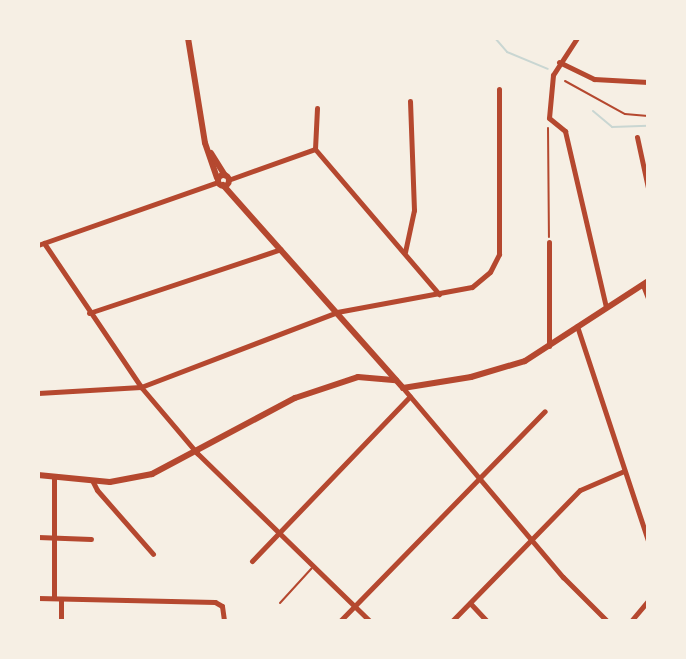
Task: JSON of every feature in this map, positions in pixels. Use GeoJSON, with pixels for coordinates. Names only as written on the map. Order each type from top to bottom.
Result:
{"type":"FeatureCollection","features":[{"type":"Feature","properties":{"kind":"street"},"geometry":{"type":"LineString","coordinates":[[188,38],[205,143],[240,206],[282,249],[478,478],[607,621]]}},
{"type":"Feature","properties":{"kind":"street"},"geometry":{"type":"LineString","coordinates":[[577,38],[559,62],[549,92],[549,118],[565,131],[606,307]]}},
{"type":"Feature","properties":{"kind":"street"},"geometry":{"type":"LineString","coordinates":[[559,62],[594,79],[648,82]]}},
{"type":"Feature","properties":{"kind":"street"},"geometry":{"type":"LineString","coordinates":[[38,393],[141,387],[337,312],[440,295],[472,287],[483,280],[499,254],[499,89]]}},
{"type":"Feature","properties":{"kind":"street"},"geometry":{"type":"LineString","coordinates":[[405,253],[414,210],[410,101]]}},
{"type":"Feature","properties":{"kind":"street"},"geometry":{"type":"LineString","coordinates":[[317,108],[315,149],[440,295]]}},
{"type":"Feature","properties":{"kind":"street"},"geometry":{"type":"LineString","coordinates":[[637,137],[648,188]]}},
{"type":"Feature","properties":{"kind":"street"},"geometry":{"type":"LineString","coordinates":[[315,149],[41,244],[141,387],[197,453],[370,621]]}},
{"type":"Feature","properties":{"kind":"street"},"geometry":{"type":"LineString","coordinates":[[549,242],[549,346]]}},
{"type":"Feature","properties":{"kind":"street"},"geometry":{"type":"LineString","coordinates":[[89,313],[282,249]]}},
{"type":"Feature","properties":{"kind":"street"},"geometry":{"type":"LineString","coordinates":[[403,388],[508,368],[549,346],[645,283],[648,298]]}},
{"type":"Feature","properties":{"kind":"street"},"geometry":{"type":"LineString","coordinates":[[577,326],[648,541]]}},
{"type":"Feature","properties":{"kind":"street"},"geometry":{"type":"LineString","coordinates":[[38,475],[125,481],[166,470],[278,406],[346,379],[369,376],[396,380]]}},
{"type":"Feature","properties":{"kind":"street"},"geometry":{"type":"LineString","coordinates":[[252,561],[410,396]]}},
{"type":"Feature","properties":{"kind":"street"},"geometry":{"type":"LineString","coordinates":[[340,621],[545,411]]}},
{"type":"Feature","properties":{"kind":"street"},"geometry":{"type":"LineString","coordinates":[[452,621],[580,490],[624,471]]}},
{"type":"Feature","properties":{"kind":"street"},"geometry":{"type":"LineString","coordinates":[[54,475],[54,537],[61,621]]}},
{"type":"Feature","properties":{"kind":"street"},"geometry":{"type":"LineString","coordinates":[[92,480],[97,490],[153,554]]}},
{"type":"Feature","properties":{"kind":"street"},"geometry":{"type":"LineString","coordinates":[[38,537],[91,539]]}},
{"type":"Feature","properties":{"kind":"street"},"geometry":{"type":"LineString","coordinates":[[38,598],[215,602],[222,606],[224,621]]}},
{"type":"Feature","properties":{"kind":"street"},"geometry":{"type":"LineString","coordinates":[[634,620],[648,601]]}},
{"type":"Feature","properties":{"kind":"street"},"geometry":{"type":"LineString","coordinates":[[470,603],[487,621]]}},
{"type":"Feature","properties":{"kind":"lane"},"geometry":{"type":"LineString","coordinates":[[565,81],[625,114],[648,116]]}},
{"type":"Feature","properties":{"kind":"lane"},"geometry":{"type":"LineString","coordinates":[[280,603],[314,566]]}},
{"type":"Feature","properties":{"kind":"path"},"geometry":{"type":"LineString","coordinates":[[549,118],[549,242]]}},
{"type":"Feature","properties":{"kind":"waterway"},"geometry":{"type":"LineString","coordinates":[[495,38],[507,52],[548,69]]}},
{"type":"Feature","properties":{"kind":"waterway"},"geometry":{"type":"LineString","coordinates":[[593,111],[612,127],[648,126]]}}]}
